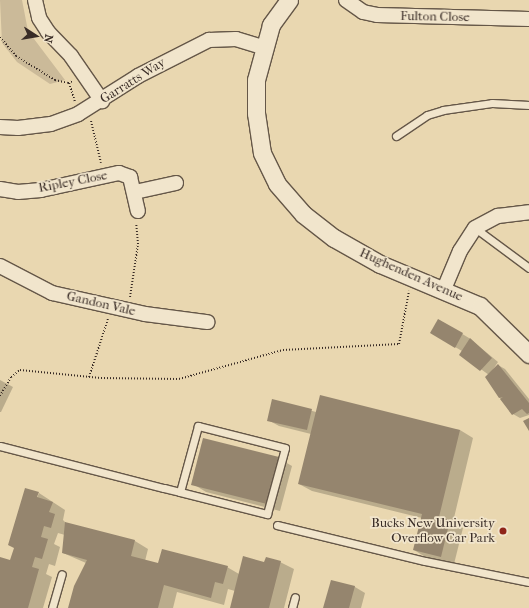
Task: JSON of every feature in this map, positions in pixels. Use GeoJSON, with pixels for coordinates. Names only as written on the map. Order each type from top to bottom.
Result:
{"type":"FeatureCollection","features":[{"type":"Feature","properties":{"kind":"street"},"geometry":{"type":"LineString","coordinates":[[35,0],[39,18],[48,32],[71,56],[102,101]]}},
{"type":"Feature","properties":{"kind":"street","name":"Hughenden Avenue"},"geometry":{"type":"LineString","coordinates":[[289,0],[271,25],[256,80],[256,113],[262,153],[277,184],[303,214],[334,238],[380,264],[444,289],[480,306],[529,354]]}},
{"type":"Feature","properties":{"kind":"street","name":"Fulton Close"},"geometry":{"type":"LineString","coordinates":[[346,0],[363,12],[377,15],[529,19]]}},
{"type":"Feature","properties":{"kind":"street","name":"Garratts Way"},"geometry":{"type":"LineString","coordinates":[[0,126],[18,128],[51,124],[78,114],[102,101],[138,76],[208,40],[236,39],[265,48]]}},
{"type":"Feature","properties":{"kind":"street","name":"Ripley Close"},"geometry":{"type":"LineString","coordinates":[[0,189],[18,192],[41,190],[119,173],[130,177],[135,192],[137,215]]}},
{"type":"Feature","properties":{"kind":"street"},"geometry":{"type":"LineString","coordinates":[[135,192],[176,183]]}},
{"type":"Feature","properties":{"kind":"street"},"geometry":{"type":"LineString","coordinates":[[444,289],[460,251],[475,228],[498,216],[529,212]]}},
{"type":"Feature","properties":{"kind":"street","name":"Gandon Vale"},"geometry":{"type":"LineString","coordinates":[[0,266],[52,293],[112,307],[208,322]]}},
{"type":"Feature","properties":{"kind":"lane"},"geometry":{"type":"LineString","coordinates":[[396,136],[427,115],[443,110],[492,103],[529,105]]}},
{"type":"Feature","properties":{"kind":"lane"},"geometry":{"type":"LineString","coordinates":[[475,228],[529,268]]}},
{"type":"Feature","properties":{"kind":"lane"},"geometry":{"type":"LineString","coordinates":[[0,446],[180,492],[267,514],[285,448],[198,426],[180,492]]}},
{"type":"Feature","properties":{"kind":"lane"},"geometry":{"type":"LineString","coordinates":[[277,525],[425,561],[529,582]]}},
{"type":"Feature","properties":{"kind":"lane"},"geometry":{"type":"LineString","coordinates":[[52,608],[62,574]]}},
{"type":"Feature","properties":{"kind":"lane"},"geometry":{"type":"LineString","coordinates":[[292,608],[295,597]]}},
{"type":"Feature","properties":{"kind":"path"},"geometry":{"type":"LineString","coordinates":[[0,37],[16,56],[55,80],[69,83],[84,75]]}},
{"type":"Feature","properties":{"kind":"path"},"geometry":{"type":"LineString","coordinates":[[69,83],[75,99]]}},
{"type":"Feature","properties":{"kind":"path"},"geometry":{"type":"LineString","coordinates":[[94,130],[104,176]]}},
{"type":"Feature","properties":{"kind":"path"},"geometry":{"type":"LineString","coordinates":[[129,310],[138,244],[137,215]]}},
{"type":"Feature","properties":{"kind":"path"},"geometry":{"type":"LineString","coordinates":[[0,396],[11,377],[20,370],[89,377],[179,379],[283,350],[399,344],[410,290],[415,277]]}},
{"type":"Feature","properties":{"kind":"path"},"geometry":{"type":"LineString","coordinates":[[89,377],[112,307]]}},
{"type":"Feature","properties":{"kind":"shaded area"},"geometry":{"type":"Polygon","coordinates":[[[0,0],[22,0],[28,31],[65,80],[50,84],[17,62],[2,43],[0,0]]]}},
{"type":"Feature","properties":{"kind":"building"},"geometry":{"type":"Polygon","coordinates":[[[438,319],[463,333],[455,348],[430,333],[438,319]]]}},
{"type":"Feature","properties":{"kind":"building"},"geometry":{"type":"Polygon","coordinates":[[[470,338],[492,358],[480,371],[459,355],[470,338]]]}},
{"type":"Feature","properties":{"kind":"building"},"geometry":{"type":"Polygon","coordinates":[[[498,364],[529,403],[529,413],[527,414],[522,409],[512,415],[500,399],[503,397],[499,398],[485,377],[498,364]]]}},
{"type":"Feature","properties":{"kind":"building"},"geometry":{"type":"Polygon","coordinates":[[[320,395],[460,430],[439,517],[450,520],[441,557],[413,550],[422,514],[298,484],[320,395]]]}},
{"type":"Feature","properties":{"kind":"building"},"geometry":{"type":"Polygon","coordinates":[[[272,399],[312,409],[307,430],[267,421],[272,399]]]}},
{"type":"Feature","properties":{"kind":"building"},"geometry":{"type":"Polygon","coordinates":[[[529,418],[529,431],[523,421],[529,418]]]}},
{"type":"Feature","properties":{"kind":"building"},"geometry":{"type":"Polygon","coordinates":[[[203,438],[279,457],[267,504],[191,485],[203,438]]]}},
{"type":"Feature","properties":{"kind":"building"},"geometry":{"type":"Polygon","coordinates":[[[25,488],[39,492],[37,497],[53,502],[49,512],[55,514],[51,528],[44,526],[41,537],[48,539],[42,559],[35,557],[32,567],[39,569],[28,608],[0,608],[0,557],[10,560],[14,548],[8,545],[25,488]]]}},
{"type":"Feature","properties":{"kind":"building"},"geometry":{"type":"Polygon","coordinates":[[[65,522],[135,540],[131,556],[158,563],[162,549],[228,566],[223,584],[215,582],[211,598],[164,585],[158,608],[68,608],[74,586],[87,560],[62,553],[65,522]]]}},
{"type":"Feature","properties":{"kind":"building"},"geometry":{"type":"Polygon","coordinates":[[[243,556],[264,562],[266,557],[281,561],[269,608],[230,608],[243,556]]]}},
{"type":"Feature","properties":{"kind":"building"},"geometry":{"type":"Polygon","coordinates":[[[331,580],[355,586],[349,608],[323,608],[331,580]]]}},
{"type":"Feature","properties":{"kind":"place","name":"Bucks New University Overflow Car Park"},"geometry":{"type":"Point","coordinates":[503,531]}}]}
